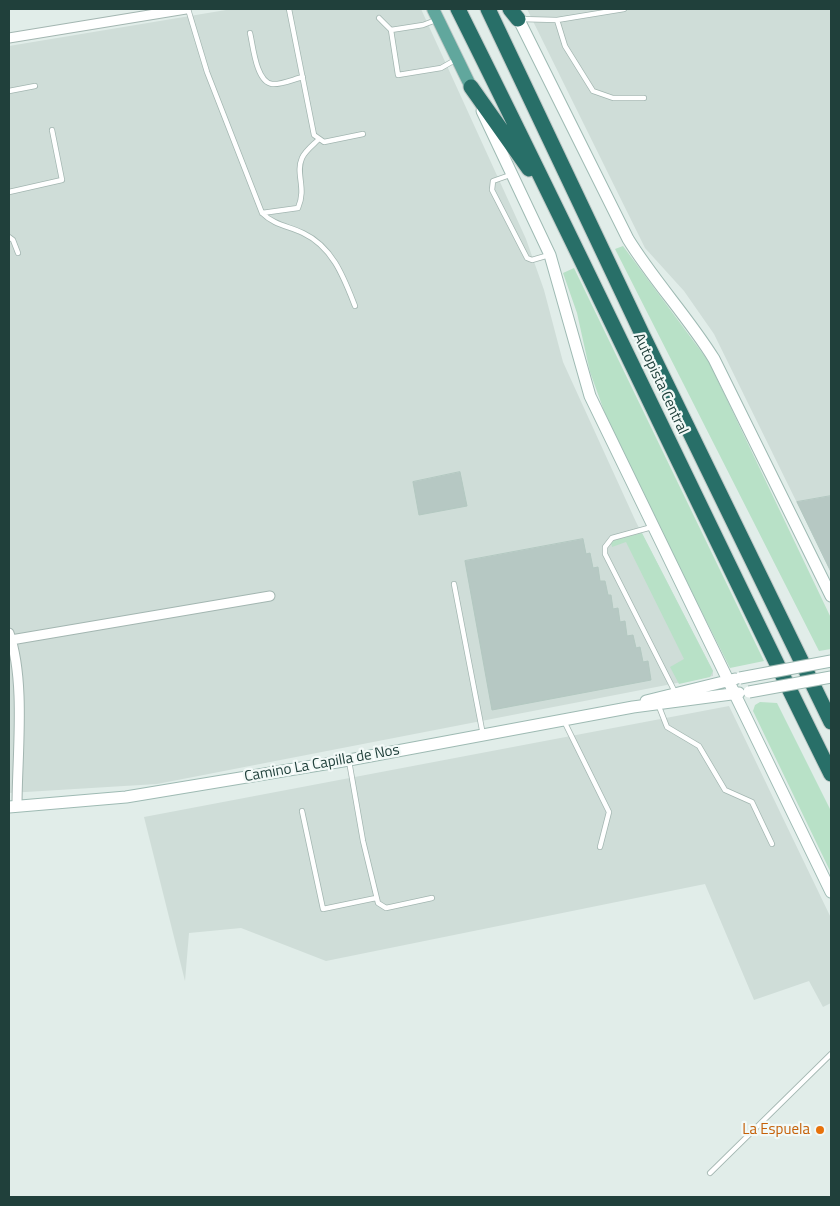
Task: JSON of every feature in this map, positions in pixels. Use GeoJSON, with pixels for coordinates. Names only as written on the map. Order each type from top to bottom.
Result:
{"type":"FeatureCollection","features":[{"type":"Feature","properties":{"kind":"highway","name":"Autopista Central"},"geometry":{"type":"LineString","coordinates":[[458,9],[556,206],[689,486],[831,774]]}},
{"type":"Feature","properties":{"kind":"highway","name":"Autopista Central"},"geometry":{"type":"LineString","coordinates":[[488,9],[643,336],[831,722]]}},
{"type":"Feature","properties":{"kind":"highway"},"geometry":{"type":"LineString","coordinates":[[471,87],[556,206]]}},
{"type":"Feature","properties":{"kind":"main road"},"geometry":{"type":"LineString","coordinates":[[514,12],[628,239],[648,270],[696,330],[714,359],[831,596]]}},
{"type":"Feature","properties":{"kind":"main road"},"geometry":{"type":"LineString","coordinates":[[435,14],[550,255],[590,396],[831,892]]}},
{"type":"Feature","properties":{"kind":"main road","name":"Camino La Capilla de Nos"},"geometry":{"type":"LineString","coordinates":[[633,707],[675,692],[831,661]]}},
{"type":"Feature","properties":{"kind":"main road","name":"Camino La Capilla de Nos"},"geometry":{"type":"LineString","coordinates":[[13,806],[126,797],[349,760],[633,707],[749,692],[831,677]]}},
{"type":"Feature","properties":{"kind":"street"},"geometry":{"type":"LineString","coordinates":[[9,38],[187,9]]}},
{"type":"Feature","properties":{"kind":"street"},"geometry":{"type":"LineString","coordinates":[[13,806],[18,677],[15,653],[10,637],[270,596]]}},
{"type":"Feature","properties":{"kind":"lane"},"geometry":{"type":"LineString","coordinates":[[187,9],[207,72],[262,213],[270,221],[303,232],[317,241],[342,270],[355,306]]}},
{"type":"Feature","properties":{"kind":"lane"},"geometry":{"type":"LineString","coordinates":[[289,9],[314,135],[318,140],[324,142],[363,134]]}},
{"type":"Feature","properties":{"kind":"lane"},"geometry":{"type":"LineString","coordinates":[[514,12],[557,20],[624,9]]}},
{"type":"Feature","properties":{"kind":"lane"},"geometry":{"type":"LineString","coordinates":[[391,30],[423,25],[435,14]]}},
{"type":"Feature","properties":{"kind":"lane"},"geometry":{"type":"LineString","coordinates":[[378,18],[391,30],[398,75],[441,68],[457,59]]}},
{"type":"Feature","properties":{"kind":"lane"},"geometry":{"type":"LineString","coordinates":[[557,20],[565,46],[593,91],[613,98],[644,98]]}},
{"type":"Feature","properties":{"kind":"lane"},"geometry":{"type":"LineString","coordinates":[[250,33],[260,76],[265,81],[272,84],[303,78]]}},
{"type":"Feature","properties":{"kind":"lane"},"geometry":{"type":"LineString","coordinates":[[9,91],[35,86]]}},
{"type":"Feature","properties":{"kind":"lane"},"geometry":{"type":"LineString","coordinates":[[9,192],[62,180],[52,130]]}},
{"type":"Feature","properties":{"kind":"lane"},"geometry":{"type":"LineString","coordinates":[[262,213],[298,208],[303,194],[300,164],[303,156],[318,140]]}},
{"type":"Feature","properties":{"kind":"lane"},"geometry":{"type":"LineString","coordinates":[[511,174],[493,181],[492,190],[527,258],[532,260],[550,255]]}},
{"type":"Feature","properties":{"kind":"lane"},"geometry":{"type":"LineString","coordinates":[[9,237],[13,240],[18,252]]}},
{"type":"Feature","properties":{"kind":"lane"},"geometry":{"type":"LineString","coordinates":[[652,527],[612,538],[605,547],[605,554],[675,692]]}},
{"type":"Feature","properties":{"kind":"lane"},"geometry":{"type":"LineString","coordinates":[[454,584],[484,735]]}},
{"type":"Feature","properties":{"kind":"lane"},"geometry":{"type":"LineString","coordinates":[[658,704],[667,727],[699,746],[725,790],[752,802],[772,844]]}},
{"type":"Feature","properties":{"kind":"lane"},"geometry":{"type":"LineString","coordinates":[[564,720],[609,812],[600,847]]}},
{"type":"Feature","properties":{"kind":"lane"},"geometry":{"type":"LineString","coordinates":[[349,760],[363,841],[379,905],[386,908],[432,898]]}},
{"type":"Feature","properties":{"kind":"lane"},"geometry":{"type":"LineString","coordinates":[[302,812],[323,909],[376,898]]}},
{"type":"Feature","properties":{"kind":"lane"},"geometry":{"type":"LineString","coordinates":[[710,1173],[831,1054]]}},
{"type":"Feature","properties":{"kind":"shaded area"},"geometry":{"type":"Polygon","coordinates":[[[232,9],[421,9],[526,239],[544,290],[563,362],[636,522],[713,671],[713,676],[157,784],[9,793],[9,46],[232,9]]]}},
{"type":"Feature","properties":{"kind":"shaded area"},"geometry":{"type":"Polygon","coordinates":[[[527,9],[831,9],[831,572],[714,334],[684,291],[645,248],[527,9]]]}},
{"type":"Feature","properties":{"kind":"shaded area"},"geometry":{"type":"Polygon","coordinates":[[[729,706],[831,918],[831,1003],[823,1007],[809,981],[754,1000],[705,884],[326,961],[241,928],[189,933],[185,981],[144,817],[729,706]]]}},
{"type":"Feature","properties":{"kind":"green space"},"geometry":{"type":"Polygon","coordinates":[[[623,246],[709,362],[831,618],[831,649],[819,651],[615,249],[623,246]]]}},
{"type":"Feature","properties":{"kind":"green space"},"geometry":{"type":"Polygon","coordinates":[[[574,268],[764,661],[730,668],[612,433],[590,372],[577,313],[563,273],[574,268]]]}},
{"type":"Feature","properties":{"kind":"green space"},"geometry":{"type":"Polygon","coordinates":[[[642,533],[713,671],[710,677],[679,684],[670,667],[684,659],[626,542],[612,547],[611,543],[614,540],[642,533]]]}},
{"type":"Feature","properties":{"kind":"green space"},"geometry":{"type":"Polygon","coordinates":[[[760,702],[777,703],[831,811],[831,873],[753,711],[755,705],[760,702]]]}},
{"type":"Feature","properties":{"kind":"building"},"geometry":{"type":"Polygon","coordinates":[[[460,472],[467,506],[419,515],[413,482],[460,472]]]}},
{"type":"Feature","properties":{"kind":"building"},"geometry":{"type":"Polygon","coordinates":[[[831,496],[831,572],[797,502],[831,496]]]}},
{"type":"Feature","properties":{"kind":"building"},"geometry":{"type":"Polygon","coordinates":[[[583,539],[586,554],[590,553],[593,568],[598,567],[600,581],[605,581],[608,595],[611,595],[613,609],[618,608],[620,622],[625,621],[627,636],[633,635],[636,648],[640,647],[643,662],[648,661],[651,680],[492,710],[465,561],[583,539]]]}},
{"type":"Feature","properties":{"kind":"place","name":"La Espuela"},"geometry":{"type":"Point","coordinates":[820,1130]}}]}
